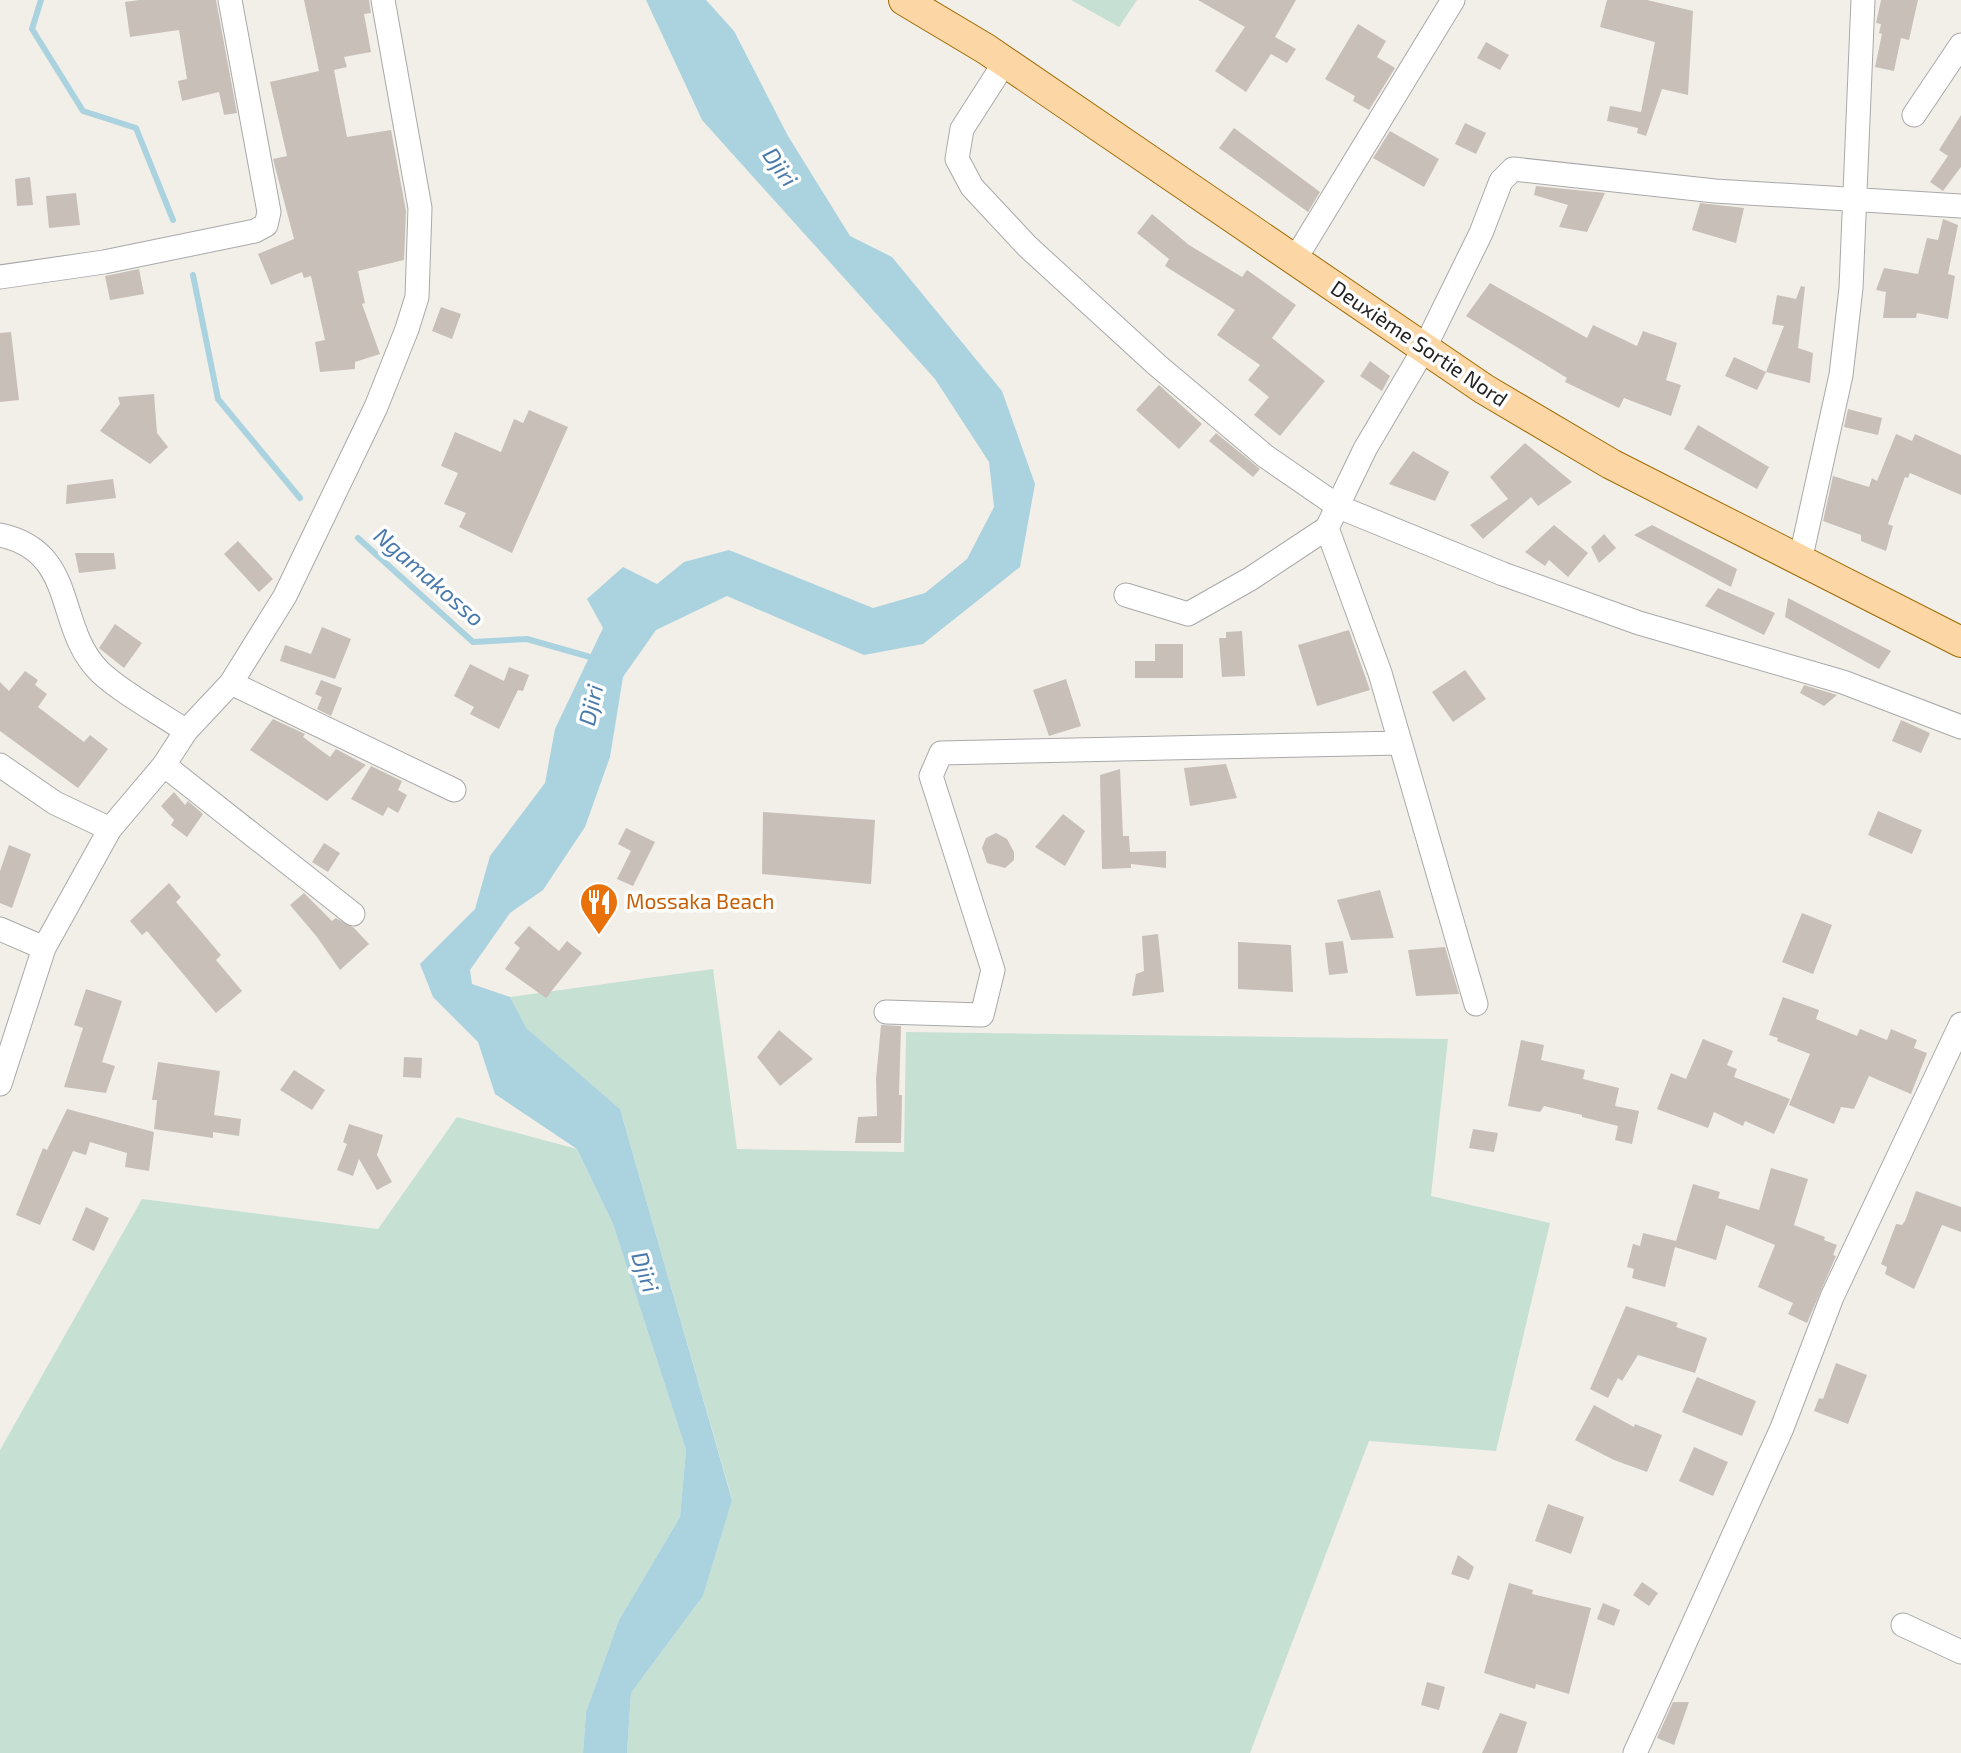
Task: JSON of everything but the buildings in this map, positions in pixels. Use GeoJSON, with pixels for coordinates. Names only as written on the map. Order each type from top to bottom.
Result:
{"type":"FeatureCollection","features":[{"type":"Feature","properties":{"kind":"main road","name":"Deuxième Sortie Nord"},"geometry":{"type":"LineString","coordinates":[[904,0],[1005,62],[1424,349],[1611,464],[1961,642]]}},
{"type":"Feature","properties":{"kind":"street"},"geometry":{"type":"LineString","coordinates":[[0,277],[104,262],[255,231],[265,225],[269,212],[230,0]]}},
{"type":"Feature","properties":{"kind":"street"},"geometry":{"type":"LineString","coordinates":[[0,1084],[44,948],[110,829],[164,765],[186,731],[232,683],[285,596],[376,407],[417,297],[421,208],[383,0]]}},
{"type":"Feature","properties":{"kind":"street"},"geometry":{"type":"LineString","coordinates":[[1294,261],[1453,0]]}},
{"type":"Feature","properties":{"kind":"street"},"geometry":{"type":"LineString","coordinates":[[1800,561],[1841,375],[1851,288],[1863,0]]}},
{"type":"Feature","properties":{"kind":"street"},"geometry":{"type":"LineString","coordinates":[[1914,115],[1961,45]]}},
{"type":"Feature","properties":{"kind":"street"},"geometry":{"type":"LineString","coordinates":[[1005,62],[962,129],[957,159],[972,187],[1027,246],[1157,365],[1265,456],[1339,508],[1503,574],[1627,618],[1843,682],[1961,727]]}},
{"type":"Feature","properties":{"kind":"street"},"geometry":{"type":"LineString","coordinates":[[1126,595],[1188,614],[1250,579],[1327,528],[1339,508],[1365,449],[1424,349],[1481,233],[1502,180],[1513,169],[1671,184],[1715,191],[1961,206]]}},
{"type":"Feature","properties":{"kind":"street"},"geometry":{"type":"LineString","coordinates":[[1327,528],[1380,673],[1476,1004]]}},
{"type":"Feature","properties":{"kind":"street"},"geometry":{"type":"LineString","coordinates":[[0,535],[37,552],[59,577],[79,643],[100,672],[186,731]]}},
{"type":"Feature","properties":{"kind":"street"},"geometry":{"type":"LineString","coordinates":[[232,683],[454,790]]}},
{"type":"Feature","properties":{"kind":"street"},"geometry":{"type":"LineString","coordinates":[[886,1012],[982,1015],[993,970],[931,776],[941,753],[1400,743]]}},
{"type":"Feature","properties":{"kind":"street"},"geometry":{"type":"LineString","coordinates":[[0,765],[55,803],[110,829]]}},
{"type":"Feature","properties":{"kind":"street"},"geometry":{"type":"LineString","coordinates":[[164,765],[353,914]]}},
{"type":"Feature","properties":{"kind":"street"},"geometry":{"type":"LineString","coordinates":[[0,929],[44,948]]}},
{"type":"Feature","properties":{"kind":"street"},"geometry":{"type":"LineString","coordinates":[[1635,1753],[1782,1428],[1832,1297],[1961,1024]]}},
{"type":"Feature","properties":{"kind":"street"},"geometry":{"type":"LineString","coordinates":[[1903,1625],[1961,1652]]}},
{"type":"Feature","properties":{"kind":"green space"},"geometry":{"type":"Polygon","coordinates":[[[1071,0],[1137,0],[1119,27],[1071,0]]]}},
{"type":"Feature","properties":{"kind":"green space"},"geometry":{"type":"Polygon","coordinates":[[[713,969],[737,1149],[904,1152],[906,1032],[1448,1039],[1431,1196],[1550,1223],[1496,1451],[1369,1441],[1250,1753],[627,1753],[631,1693],[703,1596],[732,1499],[620,1109],[525,1028],[510,997],[713,969]]]}},
{"type":"Feature","properties":{"kind":"green space"},"geometry":{"type":"Polygon","coordinates":[[[457,1117],[577,1149],[613,1224],[686,1450],[680,1517],[619,1620],[586,1712],[583,1753],[0,1753],[0,1450],[142,1199],[378,1229],[457,1117]]]}},
{"type":"Feature","properties":{"kind":"water","name":"Djiri"},"geometry":{"type":"Polygon","coordinates":[[[646,0],[706,0],[734,31],[788,136],[850,236],[892,257],[1002,391],[1035,484],[1020,567],[923,644],[864,655],[727,596],[656,630],[623,677],[610,757],[585,827],[543,890],[510,913],[470,970],[472,984],[510,997],[526,1028],[620,1109],[732,1500],[703,1596],[631,1693],[627,1753],[583,1753],[586,1712],[619,1620],[680,1517],[686,1450],[613,1224],[577,1149],[495,1094],[478,1042],[433,997],[420,964],[475,909],[490,856],[545,783],[555,729],[603,628],[587,599],[623,567],[657,584],[684,562],[729,550],[873,608],[925,593],[967,559],[994,507],[989,462],[935,379],[702,120],[646,0]]]}},
{"type":"Feature","properties":{"kind":"waterway","name":"Ngamakosso"},"geometry":{"type":"LineString","coordinates":[[41,0],[32,29],[83,111],[136,128],[173,220]]}},
{"type":"Feature","properties":{"kind":"waterway","name":"Ngamakosso"},"geometry":{"type":"LineString","coordinates":[[193,275],[218,399],[300,498]]}},
{"type":"Feature","properties":{"kind":"waterway","name":"Ngamakosso"},"geometry":{"type":"LineString","coordinates":[[358,538],[473,642],[527,639],[597,659]]}},
{"type":"Feature","properties":{"kind":"place","name":"Mossaka Beach"},"geometry":{"type":"Point","coordinates":[599,936]}}]}
